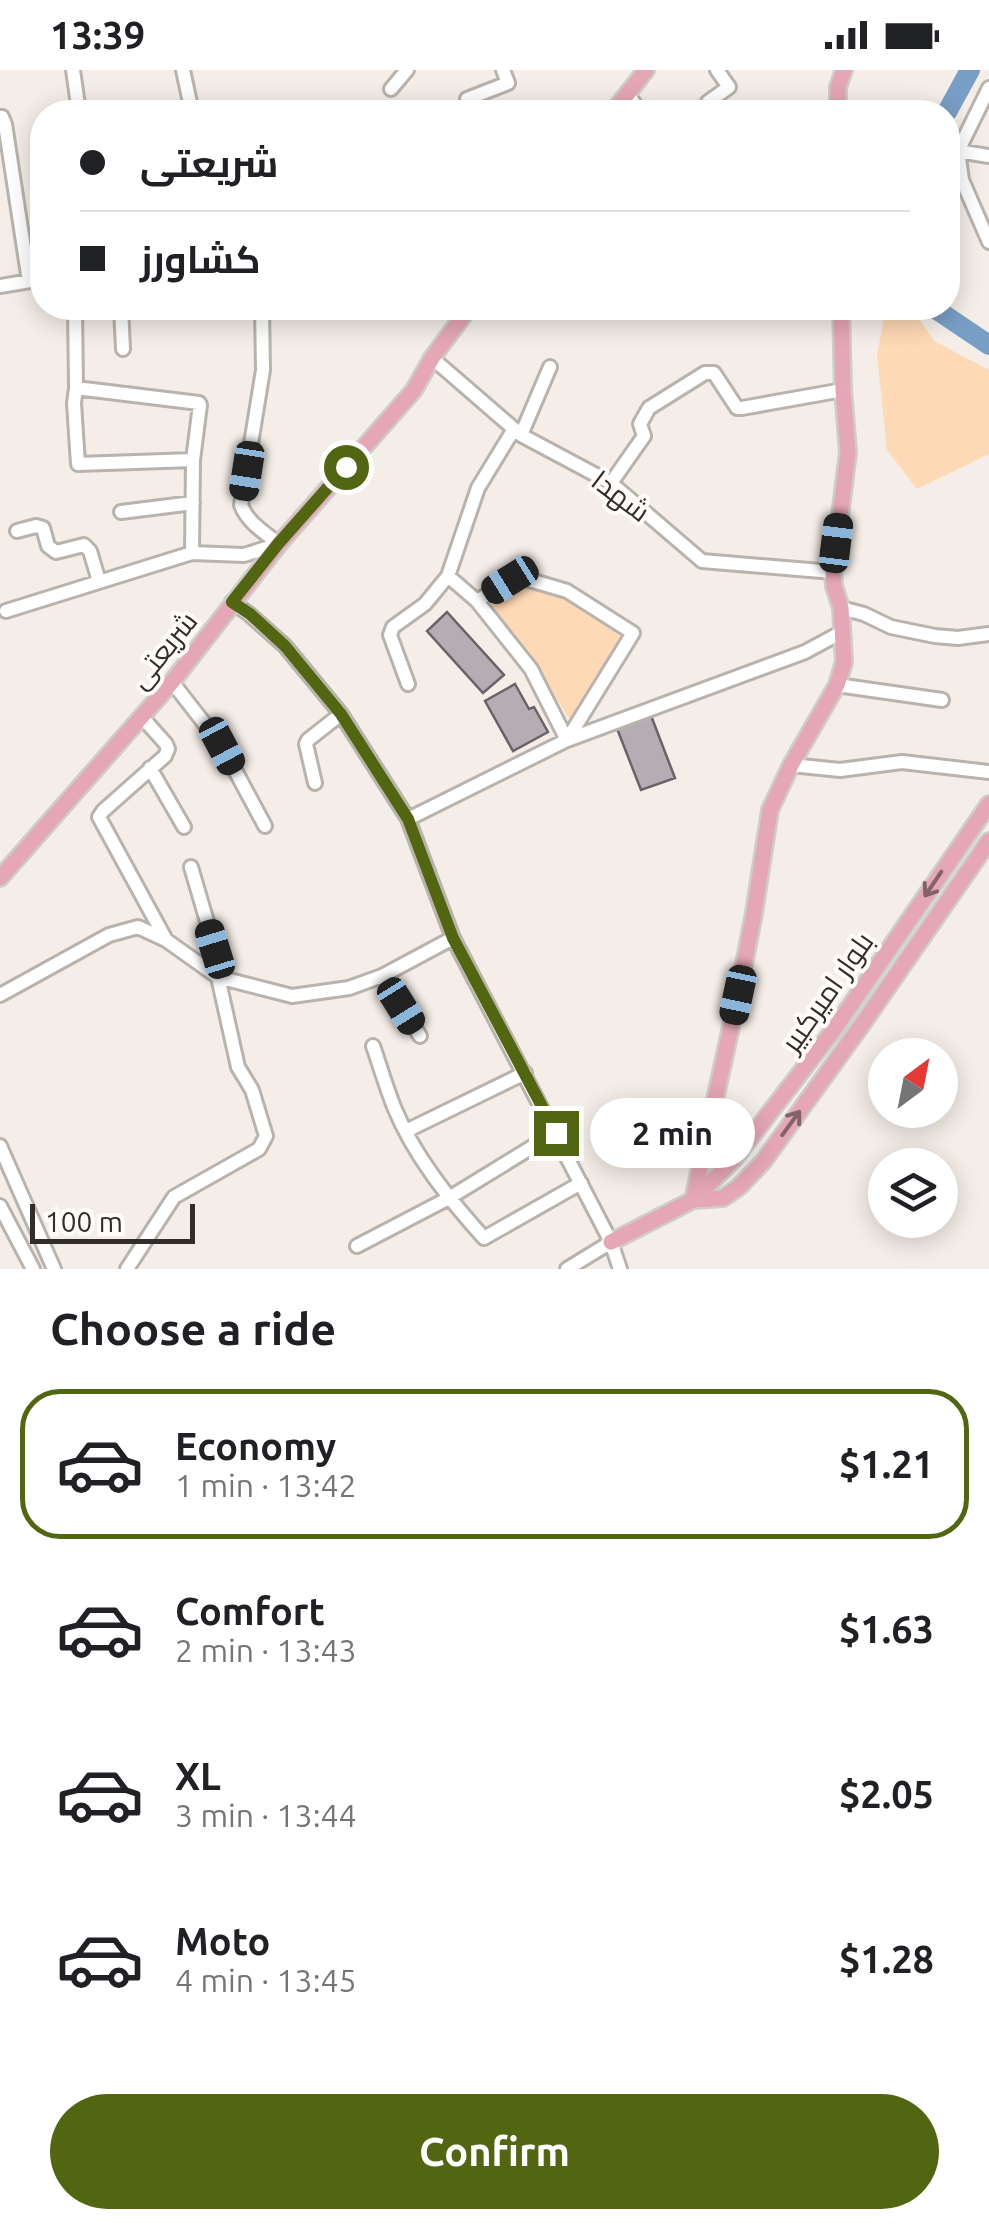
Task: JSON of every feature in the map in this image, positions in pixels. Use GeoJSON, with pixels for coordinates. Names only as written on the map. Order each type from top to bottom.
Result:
{"type":"FeatureCollection","features":[{"type":"Feature","properties":{"kind":"main road"},"geometry":{"type":"LineString","coordinates":[[622,100],[646,70]]}},
{"type":"Feature","properties":{"kind":"main road"},"geometry":{"type":"LineString","coordinates":[[836,100],[844,70]]}},
{"type":"Feature","properties":{"kind":"main road","name":"شریعتی"},"geometry":{"type":"LineString","coordinates":[[0,878],[172,682],[278,544],[414,390],[460,320]]}},
{"type":"Feature","properties":{"kind":"main road"},"geometry":{"type":"LineString","coordinates":[[692,1200],[738,995],[770,810],[837,685],[844,662],[841,608],[834,586],[848,452],[842,320]]}},
{"type":"Feature","properties":{"kind":"main road","name":"بلوار امیرکبیر"},"geometry":{"type":"LineString","coordinates":[[611,1242],[692,1200],[734,1158],[835,1028],[989,804]]}},
{"type":"Feature","properties":{"kind":"main road","name":"بلوار امیرکبیر"},"geometry":{"type":"LineString","coordinates":[[692,1200],[723,1198],[763,1162],[989,841]]}},
{"type":"Feature","properties":{"kind":"street"},"geometry":{"type":"LineString","coordinates":[[73,70],[77,100]]}},
{"type":"Feature","properties":{"kind":"street"},"geometry":{"type":"LineString","coordinates":[[182,70],[189,100]]}},
{"type":"Feature","properties":{"kind":"street"},"geometry":{"type":"LineString","coordinates":[[391,89],[407,70]]}},
{"type":"Feature","properties":{"kind":"street"},"geometry":{"type":"LineString","coordinates":[[468,100],[508,84],[504,70]]}},
{"type":"Feature","properties":{"kind":"street"},"geometry":{"type":"LineString","coordinates":[[709,100],[729,87],[716,70]]}},
{"type":"Feature","properties":{"kind":"street"},"geometry":{"type":"LineString","coordinates":[[960,147],[989,88]]}},
{"type":"Feature","properties":{"kind":"street"},"geometry":{"type":"LineString","coordinates":[[627,94],[631,100]]}},
{"type":"Feature","properties":{"kind":"street"},"geometry":{"type":"LineString","coordinates":[[0,117],[30,251]]}},
{"type":"Feature","properties":{"kind":"street"},"geometry":{"type":"LineString","coordinates":[[960,151],[989,156]]}},
{"type":"Feature","properties":{"kind":"street"},"geometry":{"type":"LineString","coordinates":[[960,166],[962,180],[984,222],[989,242]]}},
{"type":"Feature","properties":{"kind":"street"},"geometry":{"type":"LineString","coordinates":[[0,286],[30,281]]}},
{"type":"Feature","properties":{"kind":"street"},"geometry":{"type":"LineString","coordinates":[[75,320],[78,464],[193,460]]}},
{"type":"Feature","properties":{"kind":"street"},"geometry":{"type":"LineString","coordinates":[[122,320],[123,349]]}},
{"type":"Feature","properties":{"kind":"street"},"geometry":{"type":"LineString","coordinates":[[262,320],[263,370],[241,505],[250,521],[278,544]]}},
{"type":"Feature","properties":{"kind":"street","name":"شهدا"},"geometry":{"type":"LineString","coordinates":[[432,358],[517,432],[611,483],[702,561],[834,572]]}},
{"type":"Feature","properties":{"kind":"street"},"geometry":{"type":"LineString","coordinates":[[408,684],[390,635],[393,628],[425,604],[448,576],[478,488],[517,432],[550,367]]}},
{"type":"Feature","properties":{"kind":"street"},"geometry":{"type":"LineString","coordinates":[[611,483],[644,436],[640,424],[650,408],[704,373],[714,373],[737,408],[843,390]]}},
{"type":"Feature","properties":{"kind":"street"},"geometry":{"type":"LineString","coordinates":[[76,388],[198,403],[192,553]]}},
{"type":"Feature","properties":{"kind":"street"},"geometry":{"type":"LineString","coordinates":[[121,512],[193,503]]}},
{"type":"Feature","properties":{"kind":"street"},"geometry":{"type":"LineString","coordinates":[[17,531],[43,528],[48,546],[56,552],[84,544],[99,581]]}},
{"type":"Feature","properties":{"kind":"street"},"geometry":{"type":"LineString","coordinates":[[6,611],[192,553],[244,556],[278,544]]}},
{"type":"Feature","properties":{"kind":"street"},"geometry":{"type":"LineString","coordinates":[[448,576],[477,601],[531,669],[566,740]]}},
{"type":"Feature","properties":{"kind":"street"},"geometry":{"type":"LineString","coordinates":[[477,601],[516,576],[566,591],[633,633],[566,740]]}},
{"type":"Feature","properties":{"kind":"street"},"geometry":{"type":"LineString","coordinates":[[232,602],[285,646],[341,714],[408,819],[453,938],[611,1242],[620,1269]]}},
{"type":"Feature","properties":{"kind":"street"},"geometry":{"type":"LineString","coordinates":[[841,608],[892,627],[934,636],[989,634]]}},
{"type":"Feature","properties":{"kind":"street"},"geometry":{"type":"LineString","coordinates":[[408,819],[566,740],[805,652],[842,632]]}},
{"type":"Feature","properties":{"kind":"street"},"geometry":{"type":"LineString","coordinates":[[172,682],[222,746],[265,826]]}},
{"type":"Feature","properties":{"kind":"street"},"geometry":{"type":"LineString","coordinates":[[837,685],[942,700]]}},
{"type":"Feature","properties":{"kind":"street"},"geometry":{"type":"LineString","coordinates":[[315,783],[306,744],[341,714]]}},
{"type":"Feature","properties":{"kind":"street"},"geometry":{"type":"LineString","coordinates":[[141,716],[168,750],[99,817],[166,940]]}},
{"type":"Feature","properties":{"kind":"street"},"geometry":{"type":"LineString","coordinates":[[791,765],[840,770],[902,762],[989,772]]}},
{"type":"Feature","properties":{"kind":"street"},"geometry":{"type":"LineString","coordinates":[[150,768],[184,827]]}},
{"type":"Feature","properties":{"kind":"street"},"geometry":{"type":"LineString","coordinates":[[127,1269],[174,1197],[259,1149],[266,1136],[252,1090],[238,1067],[215,949],[190,867]]}},
{"type":"Feature","properties":{"kind":"street"},"geometry":{"type":"LineString","coordinates":[[0,994],[108,936],[138,927],[166,940],[218,977],[292,996],[348,988],[382,976],[453,938]]}},
{"type":"Feature","properties":{"kind":"street"},"geometry":{"type":"LineString","coordinates":[[382,976],[420,1036]]}},
{"type":"Feature","properties":{"kind":"street"},"geometry":{"type":"LineString","coordinates":[[374,1046],[394,1109],[406,1131],[449,1198],[484,1238],[581,1183]]}},
{"type":"Feature","properties":{"kind":"street"},"geometry":{"type":"LineString","coordinates":[[406,1131],[525,1073]]}},
{"type":"Feature","properties":{"kind":"street"},"geometry":{"type":"LineString","coordinates":[[358,1246],[449,1198],[556,1133]]}},
{"type":"Feature","properties":{"kind":"street"},"geometry":{"type":"LineString","coordinates":[[0,1146],[54,1269]]}},
{"type":"Feature","properties":{"kind":"street"},"geometry":{"type":"LineString","coordinates":[[0,1206],[32,1269]]}},
{"type":"Feature","properties":{"kind":"street"},"geometry":{"type":"LineString","coordinates":[[567,1269],[611,1242]]}},
{"type":"Feature","properties":{"kind":"shaded area"},"geometry":{"type":"Polygon","coordinates":[[[884,320],[920,320],[934,341],[989,370],[989,454],[917,489],[887,450],[877,355],[884,320]]]}},
{"type":"Feature","properties":{"kind":"shaded area"},"geometry":{"type":"Polygon","coordinates":[[[531,586],[554,590],[626,633],[570,720],[534,662],[486,609],[513,589],[531,586]]]}},
{"type":"Feature","properties":{"kind":"building"},"geometry":{"type":"Polygon","coordinates":[[[447,612],[504,675],[483,693],[427,631],[447,612]]]}},
{"type":"Feature","properties":{"kind":"building"},"geometry":{"type":"Polygon","coordinates":[[[515,684],[548,732],[513,751],[485,701],[515,684]]]}},
{"type":"Feature","properties":{"kind":"building"},"geometry":{"type":"Polygon","coordinates":[[[650,713],[675,778],[641,790],[616,726],[650,713]]]}},
{"type":"Feature","properties":{"kind":"waterway"},"geometry":{"type":"LineString","coordinates":[[954,100],[970,70]]}},
{"type":"Feature","properties":{"kind":"waterway"},"geometry":{"type":"LineString","coordinates":[[952,320],[989,345]]}},
{"type":"Feature","properties":{"kind":"route"},"geometry":{"type":"LineString","coordinates":[[346,467],[232,602],[285,646],[341,714],[408,819],[453,938],[556,1133]]}}]}
